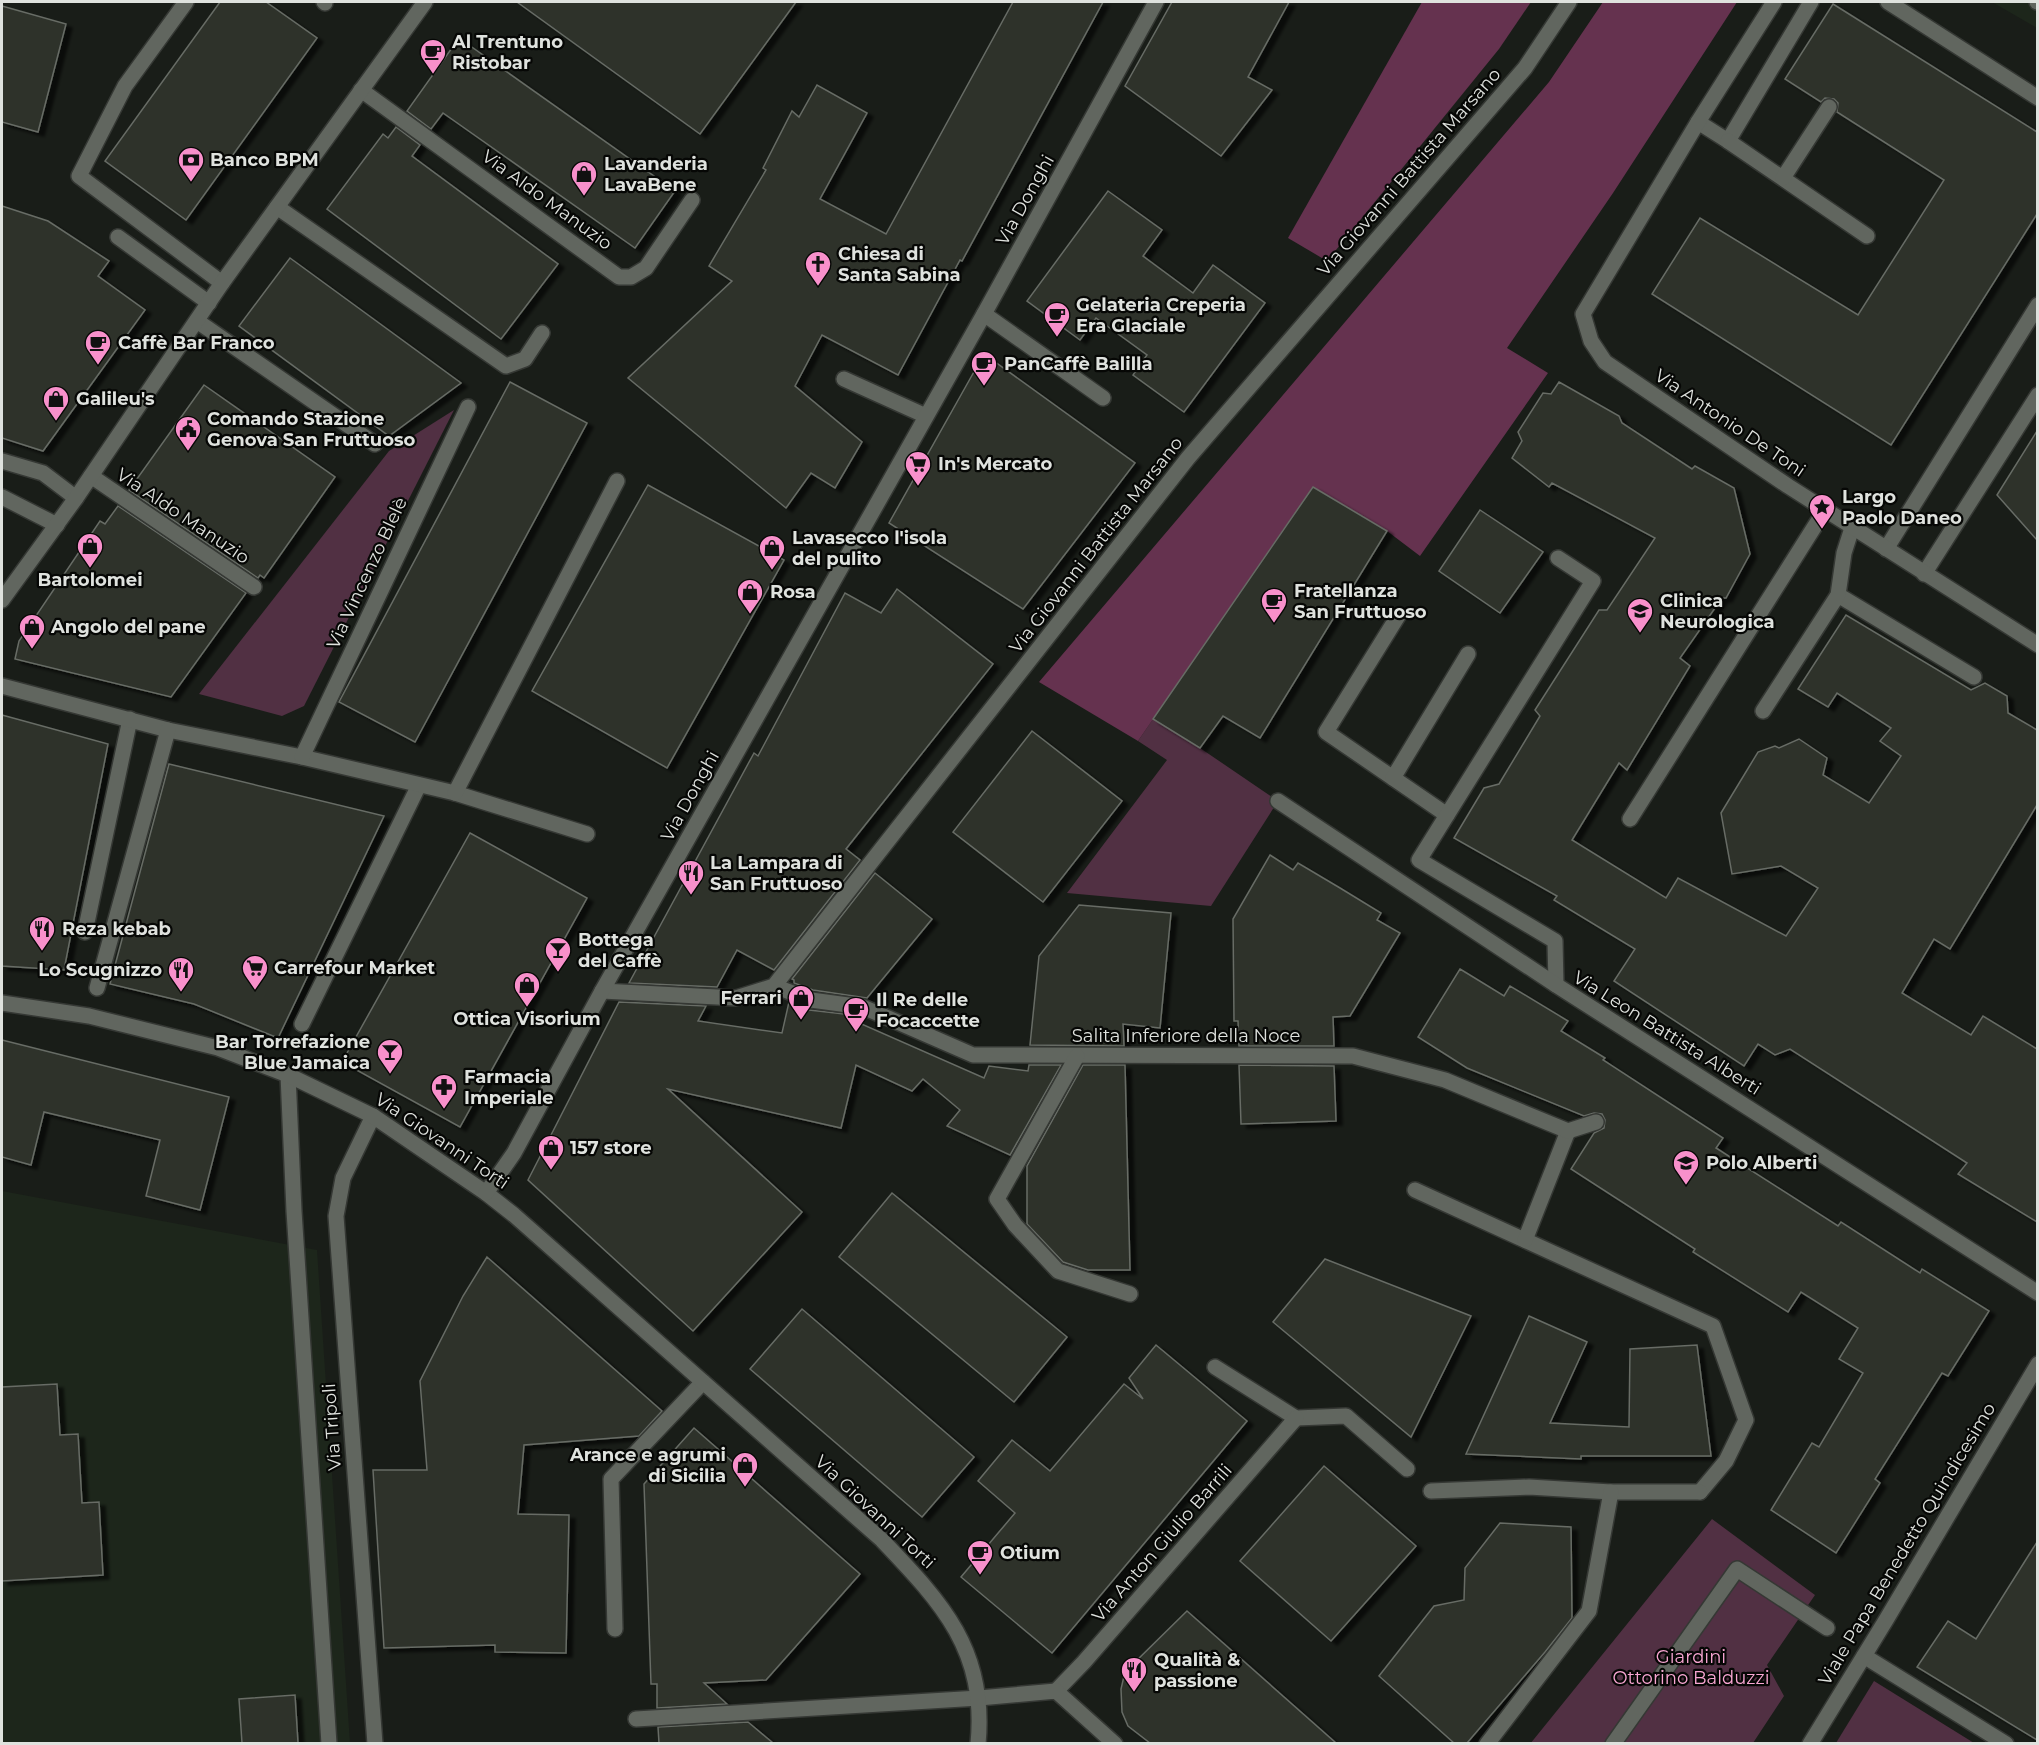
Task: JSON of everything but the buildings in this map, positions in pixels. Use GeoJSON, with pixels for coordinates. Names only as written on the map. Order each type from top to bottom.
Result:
{"type":"FeatureCollection","features":[{"type":"Feature","properties":{"kind":"street"},"geometry":{"type":"LineString","coordinates":[[186,2],[125,87],[79,176],[222,283]]}},
{"type":"Feature","properties":{"kind":"street","name":"Via Aldo Manuzio"},"geometry":{"type":"LineString","coordinates":[[2,600],[76,498],[222,283],[425,2]]}},
{"type":"Feature","properties":{"kind":"street","name":"Via Donghi"},"geometry":{"type":"LineString","coordinates":[[486,1193],[514,1153],[602,991],[984,314],[1156,2]]}},
{"type":"Feature","properties":{"kind":"street","name":"Via Giovanni Battista Marsano"},"geometry":{"type":"LineString","coordinates":[[774,986],[1188,458],[1525,68],[1569,2]]}},
{"type":"Feature","properties":{"kind":"street"},"geometry":{"type":"LineString","coordinates":[[1774,2],[1698,122],[1867,236]]}},
{"type":"Feature","properties":{"kind":"street"},"geometry":{"type":"LineString","coordinates":[[1728,141],[1810,2]]}},
{"type":"Feature","properties":{"kind":"street"},"geometry":{"type":"LineString","coordinates":[[1888,2],[2037,98]]}},
{"type":"Feature","properties":{"kind":"street","name":"Via Aldo Manuzio"},"geometry":{"type":"LineString","coordinates":[[361,90],[619,276],[631,277],[646,268],[693,200]]}},
{"type":"Feature","properties":{"kind":"street"},"geometry":{"type":"LineString","coordinates":[[1783,178],[1829,107]]}},
{"type":"Feature","properties":{"kind":"street","name":"Via Antonio De Toni"},"geometry":{"type":"LineString","coordinates":[[1698,122],[1583,314],[1591,341],[1605,362],[1852,528],[2037,645]]}},
{"type":"Feature","properties":{"kind":"street"},"geometry":{"type":"LineString","coordinates":[[277,207],[506,366],[525,359],[542,333]]}},
{"type":"Feature","properties":{"kind":"street"},"geometry":{"type":"LineString","coordinates":[[118,237],[209,303]]}},
{"type":"Feature","properties":{"kind":"street"},"geometry":{"type":"LineString","coordinates":[[1886,549],[2037,305]]}},
{"type":"Feature","properties":{"kind":"street"},"geometry":{"type":"LineString","coordinates":[[984,314],[1103,398]]}},
{"type":"Feature","properties":{"kind":"street"},"geometry":{"type":"LineString","coordinates":[[197,321],[375,444]]}},
{"type":"Feature","properties":{"kind":"street"},"geometry":{"type":"LineString","coordinates":[[844,379],[926,417]]}},
{"type":"Feature","properties":{"kind":"street"},"geometry":{"type":"LineString","coordinates":[[1924,574],[2037,395]]}},
{"type":"Feature","properties":{"kind":"street","name":"Via Vincenzo Blelè"},"geometry":{"type":"LineString","coordinates":[[302,757],[468,407]]}},
{"type":"Feature","properties":{"kind":"street"},"geometry":{"type":"LineString","coordinates":[[2,461],[43,473],[76,498]]}},
{"type":"Feature","properties":{"kind":"street","name":"Via Aldo Manuzio"},"geometry":{"type":"LineString","coordinates":[[91,476],[254,587]]}},
{"type":"Feature","properties":{"kind":"street"},"geometry":{"type":"LineString","coordinates":[[455,793],[617,480]]}},
{"type":"Feature","properties":{"kind":"street"},"geometry":{"type":"LineString","coordinates":[[2,497],[57,525]]}},
{"type":"Feature","properties":{"kind":"street"},"geometry":{"type":"LineString","coordinates":[[1630,819],[1825,510]]}},
{"type":"Feature","properties":{"kind":"street"},"geometry":{"type":"LineString","coordinates":[[1763,711],[1838,595],[1844,553],[1852,528]]}},
{"type":"Feature","properties":{"kind":"street"},"geometry":{"type":"LineString","coordinates":[[1556,985],[1555,941],[1419,860],[1593,581],[1558,558]]}},
{"type":"Feature","properties":{"kind":"street"},"geometry":{"type":"LineString","coordinates":[[1838,595],[1974,677]]}},
{"type":"Feature","properties":{"kind":"street"},"geometry":{"type":"LineString","coordinates":[[1398,616],[1326,732],[1447,815]]}},
{"type":"Feature","properties":{"kind":"street"},"geometry":{"type":"LineString","coordinates":[[1393,778],[1468,654]]}},
{"type":"Feature","properties":{"kind":"street"},"geometry":{"type":"LineString","coordinates":[[2,686],[168,730],[302,757],[455,793],[587,834]]}},
{"type":"Feature","properties":{"kind":"street"},"geometry":{"type":"LineString","coordinates":[[85,932],[130,720]]}},
{"type":"Feature","properties":{"kind":"street"},"geometry":{"type":"LineString","coordinates":[[97,988],[168,730]]}},
{"type":"Feature","properties":{"kind":"street"},"geometry":{"type":"LineString","coordinates":[[302,1024],[419,784]]}},
{"type":"Feature","properties":{"kind":"street","name":"Via Leon Battista Alberti"},"geometry":{"type":"LineString","coordinates":[[1278,801],[1556,985],[2037,1293]]}},
{"type":"Feature","properties":{"kind":"street"},"geometry":{"type":"LineString","coordinates":[[602,991],[736,998],[774,986]]}},
{"type":"Feature","properties":{"kind":"street","name":"Salita Inferiore della Noce"},"geometry":{"type":"LineString","coordinates":[[774,986],[811,1000],[863,1007],[973,1055],[1353,1056],[1445,1080],[1568,1131]]}},
{"type":"Feature","properties":{"kind":"street","name":"Via Giovanni Torti"},"geometry":{"type":"LineString","coordinates":[[2,1003],[89,1016],[218,1048],[288,1075],[373,1116],[486,1193],[514,1215],[882,1540],[928,1588],[950,1618],[969,1654],[979,1698]]}},
{"type":"Feature","properties":{"kind":"street"},"geometry":{"type":"LineString","coordinates":[[1077,1056],[997,1199],[1015,1225],[1058,1271],[1130,1294]]}},
{"type":"Feature","properties":{"kind":"street"},"geometry":{"type":"LineString","coordinates":[[288,1075],[294,1211],[329,1743]]}},
{"type":"Feature","properties":{"kind":"street","name":"Via Tripoli"},"geometry":{"type":"LineString","coordinates":[[373,1116],[343,1178],[336,1216],[375,1743]]}},
{"type":"Feature","properties":{"kind":"street"},"geometry":{"type":"LineString","coordinates":[[1525,1240],[1568,1131],[1596,1122]]}},
{"type":"Feature","properties":{"kind":"street"},"geometry":{"type":"LineString","coordinates":[[1415,1190],[1713,1326],[1746,1420],[1726,1461],[1700,1492],[1611,1492],[1529,1487],[1431,1491]]}},
{"type":"Feature","properties":{"kind":"street","name":"Viale Papa Benedetto Quindicesimo"},"geometry":{"type":"LineString","coordinates":[[1810,1743],[2037,1364]]}},
{"type":"Feature","properties":{"kind":"street"},"geometry":{"type":"LineString","coordinates":[[1215,1367],[1296,1418],[1346,1416],[1407,1469]]}},
{"type":"Feature","properties":{"kind":"street"},"geometry":{"type":"LineString","coordinates":[[615,1629],[611,1479],[704,1382]]}},
{"type":"Feature","properties":{"kind":"street","name":"Via Anton Giulio Barrili"},"geometry":{"type":"LineString","coordinates":[[1056,1691],[1084,1662],[1296,1418]]}},
{"type":"Feature","properties":{"kind":"street"},"geometry":{"type":"LineString","coordinates":[[1487,1743],[1589,1611],[1611,1492]]}},
{"type":"Feature","properties":{"kind":"street"},"geometry":{"type":"LineString","coordinates":[[1613,1743],[1737,1569],[1827,1628]]}},
{"type":"Feature","properties":{"kind":"street"},"geometry":{"type":"LineString","coordinates":[[1864,1656],[2006,1743]]}},
{"type":"Feature","properties":{"kind":"street"},"geometry":{"type":"LineString","coordinates":[[636,1719],[979,1698],[1056,1691],[1115,1743]]}},
{"type":"Feature","properties":{"kind":"street"},"geometry":{"type":"LineString","coordinates":[[978,1743],[979,1698]]}},
{"type":"Feature","properties":{"kind":"shaded area"},"geometry":{"type":"Polygon","coordinates":[[[1422,2],[1531,2],[1499,49],[1327,261],[1288,238],[1422,2]]]}},
{"type":"Feature","properties":{"kind":"shaded area"},"geometry":{"type":"Polygon","coordinates":[[[1603,2],[1737,2],[1613,193],[1507,348],[1548,373],[1420,556],[1387,531],[1313,487],[1138,741],[1039,682],[1549,82],[1603,2]]]}},
{"type":"Feature","properties":{"kind":"shaded area"},"geometry":{"type":"Polygon","coordinates":[[[1992,2],[2037,2],[2037,28],[1992,2]]]}},
{"type":"Feature","properties":{"kind":"shaded area"},"geometry":{"type":"Polygon","coordinates":[[[2,1191],[317,1250],[350,1743],[2,1743],[2,1191]]]}},
{"type":"Feature","properties":{"kind":"green space"},"geometry":{"type":"Polygon","coordinates":[[[454,410],[304,706],[282,716],[199,694],[389,451],[454,410]]]}},
{"type":"Feature","properties":{"kind":"green space"},"geometry":{"type":"Polygon","coordinates":[[[1153,719],[1278,801],[1211,906],[1067,893],[1167,760],[1138,741],[1153,719]]]}},
{"type":"Feature","properties":{"kind":"green space","name":"Giardini Ottorino Balduzzi"},"geometry":{"type":"Polygon","coordinates":[[[1712,1519],[1815,1595],[1767,1665],[1784,1696],[1753,1743],[1530,1744],[1712,1519]]]}},
{"type":"Feature","properties":{"kind":"green space"},"geometry":{"type":"Polygon","coordinates":[[[1874,1681],[1974,1743],[1836,1743],[1874,1681]]]}},
{"type":"Feature","properties":{"kind":"place","name":"Al Trentuno Ristobar"},"geometry":{"type":"Point","coordinates":[433,75]}},
{"type":"Feature","properties":{"kind":"place","name":"Banco BPM"},"geometry":{"type":"Point","coordinates":[191,183]}},
{"type":"Feature","properties":{"kind":"place","name":"Lavanderia LavaBene"},"geometry":{"type":"Point","coordinates":[584,197]}},
{"type":"Feature","properties":{"kind":"place","name":"Chiesa di Santa Sabina"},"geometry":{"type":"Point","coordinates":[818,287]}},
{"type":"Feature","properties":{"kind":"place","name":"Gelateria Creperia Era Glaciale"},"geometry":{"type":"Point","coordinates":[1057,338]}},
{"type":"Feature","properties":{"kind":"place","name":"Caffè Bar Franco"},"geometry":{"type":"Point","coordinates":[98,366]}},
{"type":"Feature","properties":{"kind":"place","name":"PanCaffè Balilla"},"geometry":{"type":"Point","coordinates":[984,387]}},
{"type":"Feature","properties":{"kind":"place","name":"Galileu's"},"geometry":{"type":"Point","coordinates":[56,422]}},
{"type":"Feature","properties":{"kind":"place","name":"Comando Stazione Genova San Fruttuoso"},"geometry":{"type":"Point","coordinates":[188,452]}},
{"type":"Feature","properties":{"kind":"place","name":"In's Mercato"},"geometry":{"type":"Point","coordinates":[918,487]}},
{"type":"Feature","properties":{"kind":"place","name":"Largo Paolo Daneo"},"geometry":{"type":"Point","coordinates":[1822,530]}},
{"type":"Feature","properties":{"kind":"place","name":"Bartolomei"},"geometry":{"type":"Point","coordinates":[90,569]}},
{"type":"Feature","properties":{"kind":"place","name":"Lavasecco l'isola del pulito"},"geometry":{"type":"Point","coordinates":[772,571]}},
{"type":"Feature","properties":{"kind":"place","name":"Rosa"},"geometry":{"type":"Point","coordinates":[750,615]}},
{"type":"Feature","properties":{"kind":"place","name":"Fratellanza San Fruttuoso"},"geometry":{"type":"Point","coordinates":[1274,624]}},
{"type":"Feature","properties":{"kind":"place","name":"Clinica Neurologica"},"geometry":{"type":"Point","coordinates":[1640,634]}},
{"type":"Feature","properties":{"kind":"place","name":"Angolo del pane"},"geometry":{"type":"Point","coordinates":[32,650]}},
{"type":"Feature","properties":{"kind":"place","name":"La Lampara di San Fruttuoso"},"geometry":{"type":"Point","coordinates":[691,896]}},
{"type":"Feature","properties":{"kind":"place","name":"Reza kebab"},"geometry":{"type":"Point","coordinates":[42,952]}},
{"type":"Feature","properties":{"kind":"place","name":"Bottega del Caffè"},"geometry":{"type":"Point","coordinates":[558,973]}},
{"type":"Feature","properties":{"kind":"place","name":"Carrefour Market"},"geometry":{"type":"Point","coordinates":[255,991]}},
{"type":"Feature","properties":{"kind":"place","name":"Lo Scugnizzo"},"geometry":{"type":"Point","coordinates":[181,993]}},
{"type":"Feature","properties":{"kind":"place","name":"Ottica Visorium"},"geometry":{"type":"Point","coordinates":[527,1008]}},
{"type":"Feature","properties":{"kind":"place","name":"Ferrari"},"geometry":{"type":"Point","coordinates":[801,1021]}},
{"type":"Feature","properties":{"kind":"place","name":"Il Re delle Focaccette"},"geometry":{"type":"Point","coordinates":[856,1033]}},
{"type":"Feature","properties":{"kind":"place","name":"Bar Torrefazione Blue Jamaica"},"geometry":{"type":"Point","coordinates":[390,1075]}},
{"type":"Feature","properties":{"kind":"place","name":"Farmacia Imperiale"},"geometry":{"type":"Point","coordinates":[444,1110]}},
{"type":"Feature","properties":{"kind":"place","name":"157 store"},"geometry":{"type":"Point","coordinates":[551,1171]}},
{"type":"Feature","properties":{"kind":"place","name":"Polo Alberti"},"geometry":{"type":"Point","coordinates":[1686,1186]}},
{"type":"Feature","properties":{"kind":"place","name":"Arance e agrumi di Sicilia"},"geometry":{"type":"Point","coordinates":[745,1488]}},
{"type":"Feature","properties":{"kind":"place","name":"Otium"},"geometry":{"type":"Point","coordinates":[980,1576]}},
{"type":"Feature","properties":{"kind":"place","name":"Qualità & passione"},"geometry":{"type":"Point","coordinates":[1134,1693]}}]}
